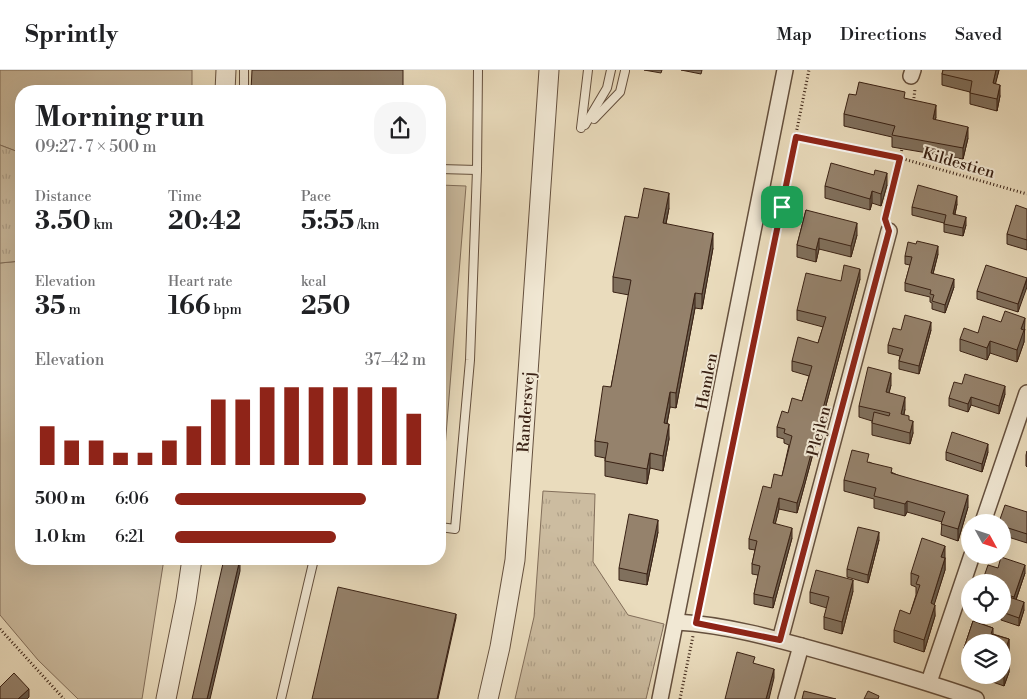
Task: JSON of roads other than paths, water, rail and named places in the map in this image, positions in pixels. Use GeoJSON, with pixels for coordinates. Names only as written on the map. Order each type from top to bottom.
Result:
{"type":"FeatureCollection","features":[{"type":"Feature","properties":{"kind":"street"},"geometry":{"type":"LineString","coordinates":[[226,70],[226,85]]}},
{"type":"Feature","properties":{"kind":"street","name":"Randersvej"},"geometry":{"type":"LineString","coordinates":[[543,70],[544,122]]}},
{"type":"Feature","properties":{"kind":"street","name":"Randersvej"},"geometry":{"type":"LineString","coordinates":[[488,699],[515,560],[549,70]]}},
{"type":"Feature","properties":{"kind":"street","name":"Hamlen"},"geometry":{"type":"LineString","coordinates":[[660,699],[677,622],[785,70]]}},
{"type":"Feature","properties":{"kind":"street","name":"Plejlen"},"geometry":{"type":"LineString","coordinates":[[780,640],[889,231]]}},
{"type":"Feature","properties":{"kind":"street"},"geometry":{"type":"LineString","coordinates":[[986,514],[1027,393]]}},
{"type":"Feature","properties":{"kind":"street"},"geometry":{"type":"LineString","coordinates":[[929,682],[969,564]]}},
{"type":"Feature","properties":{"kind":"street"},"geometry":{"type":"LineString","coordinates":[[166,699],[191,565]]}},
{"type":"Feature","properties":{"kind":"street"},"geometry":{"type":"LineString","coordinates":[[677,622],[696,623],[780,640],[929,682],[976,699]]}},
{"type":"Feature","properties":{"kind":"street"},"geometry":{"type":"LineString","coordinates":[[786,699],[801,646]]}},
{"type":"Feature","properties":{"kind":"lane"},"geometry":{"type":"LineString","coordinates":[[244,70],[244,85]]}},
{"type":"Feature","properties":{"kind":"lane"},"geometry":{"type":"LineString","coordinates":[[446,528],[455,529],[470,360],[477,170],[478,70]]}},
{"type":"Feature","properties":{"kind":"lane"},"geometry":{"type":"LineString","coordinates":[[588,70],[583,127],[607,88],[611,70]]}},
{"type":"Feature","properties":{"kind":"lane"},"geometry":{"type":"LineString","coordinates":[[594,120],[620,92],[625,71]]}},
{"type":"Feature","properties":{"kind":"lane"},"geometry":{"type":"LineString","coordinates":[[446,169],[477,170]]}},
{"type":"Feature","properties":{"kind":"lane"},"geometry":{"type":"LineString","coordinates":[[281,699],[313,565]]}}]}
